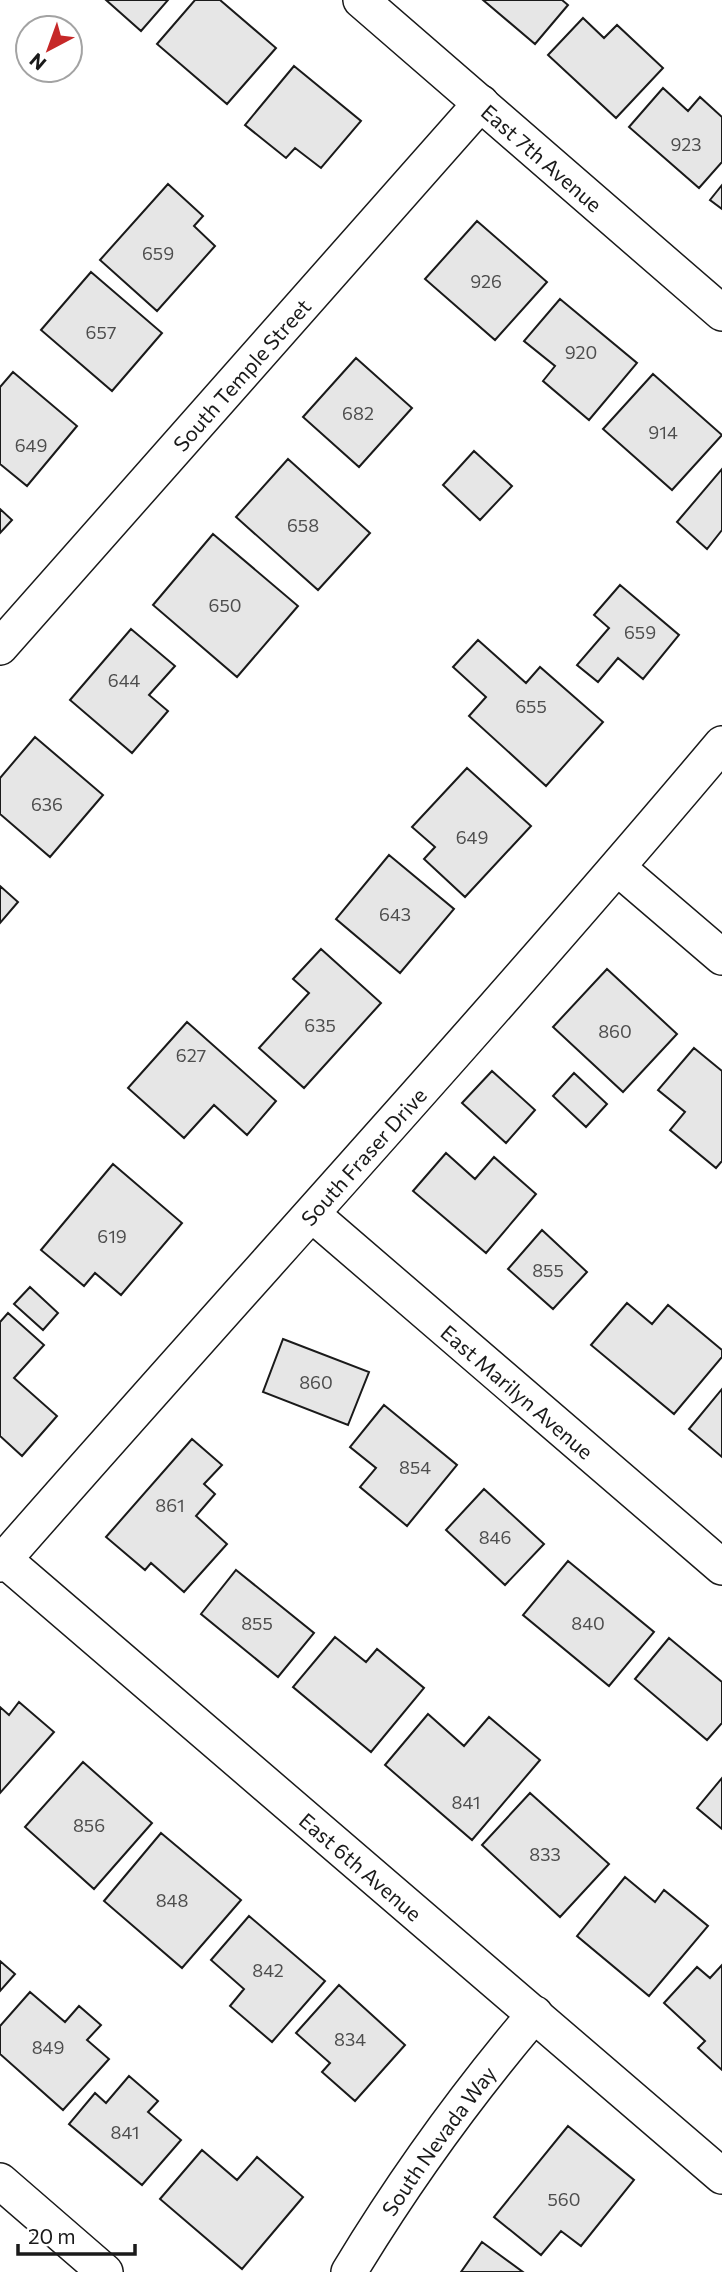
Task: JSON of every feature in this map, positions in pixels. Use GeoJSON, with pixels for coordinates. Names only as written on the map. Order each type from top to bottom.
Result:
{"type":"FeatureCollection","features":[{"type":"Feature","properties":{"kind":"street","name":"East 7th Avenue"},"geometry":{"type":"LineString","coordinates":[[361,0],[722,313]]}},
{"type":"Feature","properties":{"kind":"street","name":"South Temple Street"},"geometry":{"type":"LineString","coordinates":[[0,647],[481,103]]}},
{"type":"Feature","properties":{"kind":"street","name":"South Fraser Drive"},"geometry":{"type":"LineString","coordinates":[[1,1560],[313,1215],[618,868],[722,744]]}},
{"type":"Feature","properties":{"kind":"street"},"geometry":{"type":"LineString","coordinates":[[618,868],[722,957]]}},
{"type":"Feature","properties":{"kind":"street","name":"East Marilyn Avenue"},"geometry":{"type":"LineString","coordinates":[[313,1215],[722,1567]]}},
{"type":"Feature","properties":{"kind":"street","name":"East 6th Avenue"},"geometry":{"type":"LineString","coordinates":[[1,1560],[722,2176]]}},
{"type":"Feature","properties":{"kind":"street","name":"South Nevada Way"},"geometry":{"type":"LineString","coordinates":[[349,2272],[392,2201],[466,2098],[535,2014]]}},
{"type":"Feature","properties":{"kind":"street"},"geometry":{"type":"LineString","coordinates":[[0,2181],[106,2272]]}},
{"type":"Feature","properties":{"kind":"building"},"geometry":{"type":"Polygon","coordinates":[[[106,0],[168,0],[141,31],[106,0]]]}},
{"type":"Feature","properties":{"kind":"building"},"geometry":{"type":"Polygon","coordinates":[[[195,0],[220,0],[276,48],[227,104],[157,44],[195,0]]]}},
{"type":"Feature","properties":{"kind":"building"},"geometry":{"type":"Polygon","coordinates":[[[483,0],[562,0],[568,5],[535,44],[483,0]]]}},
{"type":"Feature","properties":{"kind":"building"},"geometry":{"type":"Polygon","coordinates":[[[583,18],[604,38],[617,25],[663,68],[616,118],[548,55],[583,18]]]}},
{"type":"Feature","properties":{"kind":"building"},"geometry":{"type":"Polygon","coordinates":[[[294,66],[361,121],[321,168],[295,148],[286,158],[245,125],[294,66]]]}},
{"type":"Feature","properties":{"kind":"building"},"geometry":{"type":"Polygon","coordinates":[[[663,88],[688,111],[700,97],[722,117],[722,162],[699,188],[629,127],[663,88]]]}},
{"type":"Feature","properties":{"kind":"building"},"geometry":{"type":"Polygon","coordinates":[[[168,184],[203,216],[194,226],[215,246],[157,311],[100,260],[168,184]]]}},
{"type":"Feature","properties":{"kind":"building"},"geometry":{"type":"Polygon","coordinates":[[[722,185],[722,209],[710,200],[722,185]]]}},
{"type":"Feature","properties":{"kind":"building"},"geometry":{"type":"Polygon","coordinates":[[[477,221],[547,282],[495,340],[425,279],[477,221]]]}},
{"type":"Feature","properties":{"kind":"building"},"geometry":{"type":"Polygon","coordinates":[[[91,272],[162,333],[112,391],[41,330],[91,272]]]}},
{"type":"Feature","properties":{"kind":"building"},"geometry":{"type":"Polygon","coordinates":[[[560,299],[637,363],[589,420],[543,381],[555,366],[524,341],[560,299]]]}},
{"type":"Feature","properties":{"kind":"building"},"geometry":{"type":"Polygon","coordinates":[[[356,358],[412,408],[359,467],[303,417],[356,358]]]}},
{"type":"Feature","properties":{"kind":"building"},"geometry":{"type":"Polygon","coordinates":[[[13,372],[77,426],[27,486],[0,464],[0,387],[13,372]]]}},
{"type":"Feature","properties":{"kind":"building"},"geometry":{"type":"Polygon","coordinates":[[[653,374],[722,435],[672,490],[603,429],[653,374]]]}},
{"type":"Feature","properties":{"kind":"building"},"geometry":{"type":"Polygon","coordinates":[[[474,451],[512,486],[480,520],[443,485],[474,451]]]}},
{"type":"Feature","properties":{"kind":"building"},"geometry":{"type":"Polygon","coordinates":[[[288,459],[370,533],[318,590],[236,517],[288,459]]]}},
{"type":"Feature","properties":{"kind":"building"},"geometry":{"type":"Polygon","coordinates":[[[722,469],[722,530],[707,549],[677,522],[722,469]]]}},
{"type":"Feature","properties":{"kind":"building"},"geometry":{"type":"Polygon","coordinates":[[[0,509],[12,520],[0,533],[0,509]]]}},
{"type":"Feature","properties":{"kind":"building"},"geometry":{"type":"Polygon","coordinates":[[[213,534],[298,606],[237,677],[153,605],[213,534]]]}},
{"type":"Feature","properties":{"kind":"building"},"geometry":{"type":"Polygon","coordinates":[[[620,585],[679,635],[643,679],[618,658],[598,682],[577,665],[609,628],[594,615],[620,585]]]}},
{"type":"Feature","properties":{"kind":"building"},"geometry":{"type":"Polygon","coordinates":[[[131,629],[175,666],[149,695],[168,711],[132,753],[70,700],[131,629]]]}},
{"type":"Feature","properties":{"kind":"building"},"geometry":{"type":"Polygon","coordinates":[[[478,640],[526,683],[540,667],[603,722],[546,786],[469,716],[486,697],[453,667],[478,640]]]}},
{"type":"Feature","properties":{"kind":"building"},"geometry":{"type":"Polygon","coordinates":[[[35,737],[103,795],[50,857],[0,814],[0,778],[35,737]]]}},
{"type":"Feature","properties":{"kind":"building"},"geometry":{"type":"Polygon","coordinates":[[[467,768],[531,826],[465,897],[424,859],[435,847],[412,827],[467,768]]]}},
{"type":"Feature","properties":{"kind":"building"},"geometry":{"type":"Polygon","coordinates":[[[389,855],[454,909],[400,973],[336,919],[389,855]]]}},
{"type":"Feature","properties":{"kind":"building"},"geometry":{"type":"Polygon","coordinates":[[[0,886],[18,902],[0,923],[0,886]]]}},
{"type":"Feature","properties":{"kind":"building"},"geometry":{"type":"Polygon","coordinates":[[[321,949],[381,1003],[304,1088],[259,1048],[309,993],[293,979],[321,949]]]}},
{"type":"Feature","properties":{"kind":"building"},"geometry":{"type":"Polygon","coordinates":[[[607,969],[677,1034],[623,1092],[553,1027],[607,969]]]}},
{"type":"Feature","properties":{"kind":"building"},"geometry":{"type":"Polygon","coordinates":[[[187,1022],[276,1101],[247,1135],[214,1105],[184,1138],[128,1088],[187,1022]]]}},
{"type":"Feature","properties":{"kind":"building"},"geometry":{"type":"Polygon","coordinates":[[[694,1048],[722,1071],[722,1161],[716,1168],[670,1130],[685,1112],[658,1090],[694,1048]]]}},
{"type":"Feature","properties":{"kind":"building"},"geometry":{"type":"Polygon","coordinates":[[[492,1071],[535,1110],[506,1143],[462,1103],[492,1071]]]}},
{"type":"Feature","properties":{"kind":"building"},"geometry":{"type":"Polygon","coordinates":[[[574,1073],[607,1104],[586,1127],[553,1096],[574,1073]]]}},
{"type":"Feature","properties":{"kind":"building"},"geometry":{"type":"Polygon","coordinates":[[[446,1153],[475,1179],[494,1157],[536,1194],[486,1253],[413,1191],[446,1153]]]}},
{"type":"Feature","properties":{"kind":"building"},"geometry":{"type":"Polygon","coordinates":[[[113,1164],[182,1223],[121,1295],[95,1273],[84,1286],[41,1250],[113,1164]]]}},
{"type":"Feature","properties":{"kind":"building"},"geometry":{"type":"Polygon","coordinates":[[[542,1230],[587,1272],[553,1309],[508,1269],[542,1230]]]}},
{"type":"Feature","properties":{"kind":"building"},"geometry":{"type":"Polygon","coordinates":[[[30,1287],[58,1313],[43,1330],[14,1304],[30,1287]]]}},
{"type":"Feature","properties":{"kind":"building"},"geometry":{"type":"Polygon","coordinates":[[[627,1303],[652,1324],[668,1305],[722,1350],[722,1357],[674,1414],[591,1345],[627,1303]]]}},
{"type":"Feature","properties":{"kind":"building"},"geometry":{"type":"Polygon","coordinates":[[[8,1313],[44,1345],[14,1378],[57,1416],[22,1456],[0,1436],[0,1322],[8,1313]]]}},
{"type":"Feature","properties":{"kind":"building"},"geometry":{"type":"Polygon","coordinates":[[[283,1339],[369,1372],[348,1425],[263,1392],[283,1339]]]}},
{"type":"Feature","properties":{"kind":"building"},"geometry":{"type":"Polygon","coordinates":[[[722,1389],[722,1457],[689,1429],[722,1389]]]}},
{"type":"Feature","properties":{"kind":"building"},"geometry":{"type":"Polygon","coordinates":[[[384,1405],[457,1465],[407,1526],[360,1487],[376,1468],[350,1447],[384,1405]]]}},
{"type":"Feature","properties":{"kind":"building"},"geometry":{"type":"Polygon","coordinates":[[[192,1439],[222,1465],[204,1484],[215,1494],[196,1516],[227,1544],[184,1592],[151,1563],[145,1570],[106,1537],[192,1439]]]}},
{"type":"Feature","properties":{"kind":"building"},"geometry":{"type":"Polygon","coordinates":[[[484,1489],[544,1544],[505,1585],[446,1530],[484,1489]]]}},
{"type":"Feature","properties":{"kind":"building"},"geometry":{"type":"Polygon","coordinates":[[[568,1561],[654,1632],[609,1686],[523,1615],[568,1561]]]}},
{"type":"Feature","properties":{"kind":"building"},"geometry":{"type":"Polygon","coordinates":[[[236,1570],[314,1633],[278,1677],[201,1614],[236,1570]]]}},
{"type":"Feature","properties":{"kind":"building"},"geometry":{"type":"Polygon","coordinates":[[[335,1637],[366,1662],[377,1649],[424,1688],[371,1752],[293,1687],[335,1637]]]}},
{"type":"Feature","properties":{"kind":"building"},"geometry":{"type":"Polygon","coordinates":[[[669,1638],[722,1682],[722,1723],[707,1740],[635,1679],[669,1638]]]}},
{"type":"Feature","properties":{"kind":"building"},"geometry":{"type":"Polygon","coordinates":[[[19,1702],[54,1732],[0,1793],[0,1707],[9,1715],[19,1702]]]}},
{"type":"Feature","properties":{"kind":"building"},"geometry":{"type":"Polygon","coordinates":[[[428,1714],[464,1746],[489,1717],[540,1760],[472,1840],[385,1765],[428,1714]]]}},
{"type":"Feature","properties":{"kind":"building"},"geometry":{"type":"Polygon","coordinates":[[[83,1762],[152,1823],[94,1889],[25,1827],[83,1762]]]}},
{"type":"Feature","properties":{"kind":"building"},"geometry":{"type":"Polygon","coordinates":[[[722,1778],[722,1829],[697,1808],[722,1778]]]}},
{"type":"Feature","properties":{"kind":"building"},"geometry":{"type":"Polygon","coordinates":[[[530,1793],[609,1864],[560,1917],[482,1845],[530,1793]]]}},
{"type":"Feature","properties":{"kind":"building"},"geometry":{"type":"Polygon","coordinates":[[[161,1833],[241,1900],[182,1968],[104,1901],[161,1833]]]}},
{"type":"Feature","properties":{"kind":"building"},"geometry":{"type":"Polygon","coordinates":[[[625,1877],[655,1902],[664,1890],[708,1926],[649,1996],[577,1936],[625,1877]]]}},
{"type":"Feature","properties":{"kind":"building"},"geometry":{"type":"Polygon","coordinates":[[[249,1916],[325,1981],[272,2042],[230,2006],[244,1989],[211,1960],[249,1916]]]}},
{"type":"Feature","properties":{"kind":"building"},"geometry":{"type":"Polygon","coordinates":[[[0,1961],[15,1974],[0,1991],[0,1961]]]}},
{"type":"Feature","properties":{"kind":"building"},"geometry":{"type":"Polygon","coordinates":[[[722,1965],[722,2070],[698,2048],[705,2041],[664,2003],[697,1967],[710,1978],[722,1965]]]}},
{"type":"Feature","properties":{"kind":"building"},"geometry":{"type":"Polygon","coordinates":[[[339,1985],[405,2045],[355,2101],[322,2072],[330,2063],[296,2033],[339,1985]]]}},
{"type":"Feature","properties":{"kind":"building"},"geometry":{"type":"Polygon","coordinates":[[[30,1992],[65,2022],[79,2006],[101,2025],[87,2040],[109,2059],[63,2110],[0,2054],[0,2026],[30,1992]]]}},
{"type":"Feature","properties":{"kind":"building"},"geometry":{"type":"Polygon","coordinates":[[[129,2076],[158,2101],[148,2112],[181,2140],[142,2185],[69,2124],[95,2093],[106,2103],[129,2076]]]}},
{"type":"Feature","properties":{"kind":"building"},"geometry":{"type":"Polygon","coordinates":[[[568,2126],[634,2180],[581,2246],[561,2231],[541,2255],[494,2217],[568,2126]]]}},
{"type":"Feature","properties":{"kind":"building"},"geometry":{"type":"Polygon","coordinates":[[[202,2150],[237,2180],[257,2157],[303,2197],[242,2269],[160,2199],[202,2150]]]}},
{"type":"Feature","properties":{"kind":"building"},"geometry":{"type":"Polygon","coordinates":[[[482,2242],[523,2272],[461,2272],[482,2242]]]}}]}
